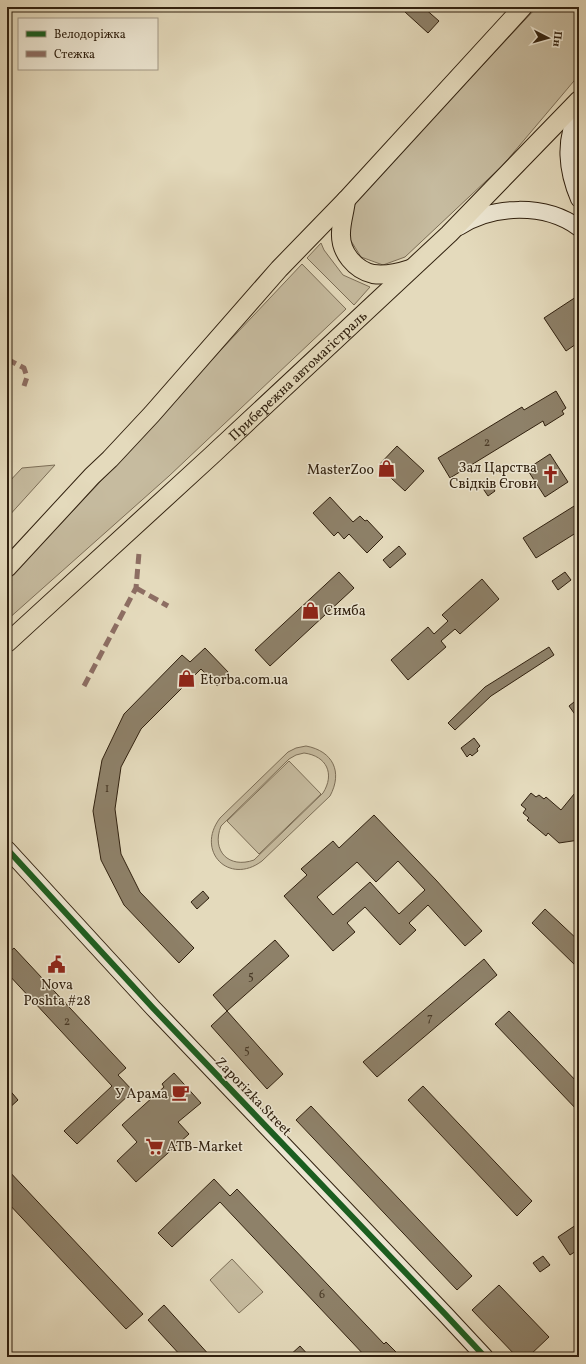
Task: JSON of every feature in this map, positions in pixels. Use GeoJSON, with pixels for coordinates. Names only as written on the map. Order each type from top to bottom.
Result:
{"type":"FeatureCollection","features":[{"type":"Feature","properties":{"kind":"main road"},"geometry":{"type":"LineString","coordinates":[[7,568],[152,414],[279,269],[346,200],[523,7]]}},
{"type":"Feature","properties":{"kind":"main road","name":"Прибережна автомагістраль"},"geometry":{"type":"LineString","coordinates":[[7,643],[449,234],[579,100]]}},
{"type":"Feature","properties":{"kind":"main road"},"geometry":{"type":"LineString","coordinates":[[346,200],[341,234],[346,255],[363,270],[373,274],[391,274],[410,269]]}},
{"type":"Feature","properties":{"kind":"street"},"geometry":{"type":"LineString","coordinates":[[579,112],[574,120],[568,150],[569,170],[579,199]]}},
{"type":"Feature","properties":{"kind":"street"},"geometry":{"type":"LineString","coordinates":[[449,234],[465,223],[481,216],[500,211],[519,210],[557,216],[579,228]]}},
{"type":"Feature","properties":{"kind":"street","name":"Zaporizka Street"},"geometry":{"type":"LineString","coordinates":[[7,849],[153,1008],[485,1357]]}},
{"type":"Feature","properties":{"kind":"shaded area"},"geometry":{"type":"Polygon","coordinates":[[[537,7],[579,7],[579,75],[503,165],[405,257],[383,265],[361,257],[348,236],[351,206],[537,7]]]}},
{"type":"Feature","properties":{"kind":"shaded area"},"geometry":{"type":"Polygon","coordinates":[[[321,243],[324,250],[343,275],[370,287],[354,305],[307,258],[321,243]]]}},
{"type":"Feature","properties":{"kind":"shaded area"},"geometry":{"type":"Polygon","coordinates":[[[302,264],[346,309],[169,476],[7,620],[7,581],[100,482],[171,403],[302,264]]]}},
{"type":"Feature","properties":{"kind":"shaded area"},"geometry":{"type":"Polygon","coordinates":[[[55,465],[7,518],[7,484],[22,468],[55,465]]]}},
{"type":"Feature","properties":{"kind":"shaded area"},"geometry":{"type":"Polygon","coordinates":[[[306,746],[323,753],[329,758],[333,764],[336,779],[330,796],[262,861],[250,868],[238,869],[228,867],[219,861],[214,853],[211,842],[213,830],[220,818],[288,752],[296,748],[306,746]],[[304,753],[289,759],[221,826],[218,843],[224,856],[237,862],[254,860],[323,793],[327,786],[327,767],[318,758],[304,753]]]}},
{"type":"Feature","properties":{"kind":"shaded area"},"geometry":{"type":"Polygon","coordinates":[[[289,761],[321,794],[259,854],[227,821],[289,761]]]}},
{"type":"Feature","properties":{"kind":"shaded area"},"geometry":{"type":"Polygon","coordinates":[[[232,1259],[263,1292],[239,1313],[210,1280],[232,1259]]]}},
{"type":"Feature","properties":{"kind":"building"},"geometry":{"type":"Polygon","coordinates":[[[410,7],[423,7],[439,21],[428,33],[405,12],[410,7]]]}},
{"type":"Feature","properties":{"kind":"building"},"geometry":{"type":"Polygon","coordinates":[[[579,295],[579,342],[566,351],[544,318],[579,295]]]}},
{"type":"Feature","properties":{"kind":"building"},"geometry":{"type":"Polygon","coordinates":[[[556,391],[566,408],[562,411],[564,414],[545,426],[543,421],[450,478],[438,458],[522,407],[524,410],[556,391]]]}},
{"type":"Feature","properties":{"kind":"building"},"geometry":{"type":"Polygon","coordinates":[[[397,446],[424,471],[405,491],[378,466],[397,446]]]}},
{"type":"Feature","properties":{"kind":"building","name":"Зал Царства Свідків Єгови"},"geometry":{"type":"Polygon","coordinates":[[[550,454],[568,482],[545,497],[527,469],[550,454]]]}},
{"type":"Feature","properties":{"kind":"building"},"geometry":{"type":"Polygon","coordinates":[[[487,479],[495,491],[488,496],[480,484],[487,479]]]}},
{"type":"Feature","properties":{"kind":"building"},"geometry":{"type":"Polygon","coordinates":[[[330,497],[353,522],[360,516],[365,521],[367,520],[383,537],[367,553],[349,534],[344,539],[338,532],[334,536],[313,513],[330,497]]]}},
{"type":"Feature","properties":{"kind":"building"},"geometry":{"type":"Polygon","coordinates":[[[579,503],[579,531],[536,558],[523,538],[579,503]]]}},
{"type":"Feature","properties":{"kind":"building"},"geometry":{"type":"Polygon","coordinates":[[[399,546],[406,554],[390,568],[383,560],[399,546]]]}},
{"type":"Feature","properties":{"kind":"building"},"geometry":{"type":"Polygon","coordinates":[[[339,572],[354,588],[270,666],[255,650],[339,572]]]}},
{"type":"Feature","properties":{"kind":"building"},"geometry":{"type":"Polygon","coordinates":[[[565,572],[571,580],[558,590],[552,581],[565,572]]]}},
{"type":"Feature","properties":{"kind":"building"},"geometry":{"type":"Polygon","coordinates":[[[482,579],[499,599],[460,634],[455,629],[441,641],[446,647],[408,680],[391,660],[428,627],[434,634],[448,621],[442,615],[482,579]]]}},
{"type":"Feature","properties":{"kind":"building"},"geometry":{"type":"Polygon","coordinates":[[[549,647],[554,655],[491,696],[455,730],[448,723],[485,687],[549,647]]]}},
{"type":"Feature","properties":{"kind":"building"},"geometry":{"type":"Polygon","coordinates":[[[205,648],[230,674],[217,686],[201,669],[141,729],[121,767],[115,809],[121,854],[140,892],[194,948],[179,963],[124,905],[101,860],[93,811],[102,760],[124,714],[182,655],[190,662],[205,648]]]}},
{"type":"Feature","properties":{"kind":"building"},"geometry":{"type":"Polygon","coordinates":[[[579,698],[579,720],[569,706],[579,698]]]}},
{"type":"Feature","properties":{"kind":"building"},"geometry":{"type":"Polygon","coordinates":[[[474,738],[480,746],[477,749],[478,751],[472,756],[470,754],[467,757],[461,748],[474,738]]]}},
{"type":"Feature","properties":{"kind":"building"},"geometry":{"type":"Polygon","coordinates":[[[579,788],[579,840],[559,843],[548,833],[546,836],[527,820],[529,818],[523,813],[526,809],[521,805],[531,793],[536,797],[539,795],[544,799],[546,797],[561,810],[579,788]]]}},
{"type":"Feature","properties":{"kind":"building"},"geometry":{"type":"Polygon","coordinates":[[[374,815],[482,931],[465,946],[428,905],[409,923],[416,930],[400,945],[365,907],[347,923],[355,932],[333,951],[284,896],[307,875],[301,869],[333,841],[339,848],[374,815]],[[398,861],[376,882],[357,862],[317,897],[333,915],[370,882],[399,914],[425,890],[398,861]]]}},
{"type":"Feature","properties":{"kind":"building"},"geometry":{"type":"Polygon","coordinates":[[[203,891],[209,898],[197,909],[191,902],[203,891]]]}},
{"type":"Feature","properties":{"kind":"building"},"geometry":{"type":"Polygon","coordinates":[[[545,909],[579,941],[579,969],[532,923],[545,909]]]}},
{"type":"Feature","properties":{"kind":"building"},"geometry":{"type":"Polygon","coordinates":[[[275,940],[289,956],[227,1011],[213,995],[275,940]]]}},
{"type":"Feature","properties":{"kind":"building"},"geometry":{"type":"Polygon","coordinates":[[[14,948],[126,1068],[118,1075],[133,1091],[77,1144],[64,1131],[112,1086],[7,973],[7,954],[14,948]]]}},
{"type":"Feature","properties":{"kind":"building"},"geometry":{"type":"Polygon","coordinates":[[[484,959],[497,975],[377,1077],[363,1062],[484,959]]]}},
{"type":"Feature","properties":{"kind":"building"},"geometry":{"type":"Polygon","coordinates":[[[227,1011],[283,1074],[267,1089],[211,1026],[227,1011]]]}},
{"type":"Feature","properties":{"kind":"building"},"geometry":{"type":"Polygon","coordinates":[[[509,1011],[579,1084],[579,1112],[495,1024],[509,1011]]]}},
{"type":"Feature","properties":{"kind":"building"},"geometry":{"type":"Polygon","coordinates":[[[174,1073],[201,1103],[178,1122],[189,1134],[136,1182],[117,1161],[137,1142],[122,1125],[164,1087],[162,1084],[174,1073]]]}},
{"type":"Feature","properties":{"kind":"building"},"geometry":{"type":"Polygon","coordinates":[[[423,1086],[532,1201],[517,1216],[408,1100],[423,1086]]]}},
{"type":"Feature","properties":{"kind":"building"},"geometry":{"type":"Polygon","coordinates":[[[7,1087],[18,1100],[7,1110],[7,1087]]]}},
{"type":"Feature","properties":{"kind":"building"},"geometry":{"type":"Polygon","coordinates":[[[311,1106],[472,1276],[457,1290],[296,1120],[311,1106]]]}},
{"type":"Feature","properties":{"kind":"building"},"geometry":{"type":"Polygon","coordinates":[[[7,1169],[143,1314],[126,1329],[7,1202],[7,1169]]]}},
{"type":"Feature","properties":{"kind":"building"},"geometry":{"type":"Polygon","coordinates":[[[214,1179],[230,1196],[237,1189],[384,1344],[386,1342],[401,1357],[366,1357],[220,1202],[172,1247],[158,1233],[214,1179]]]}},
{"type":"Feature","properties":{"kind":"building"},"geometry":{"type":"Polygon","coordinates":[[[579,1223],[579,1249],[570,1255],[558,1237],[579,1223]]]}},
{"type":"Feature","properties":{"kind":"building"},"geometry":{"type":"Polygon","coordinates":[[[543,1256],[550,1265],[540,1272],[533,1263],[543,1256]]]}},
{"type":"Feature","properties":{"kind":"building"},"geometry":{"type":"Polygon","coordinates":[[[499,1285],[549,1337],[528,1357],[517,1357],[472,1310],[499,1285]]]}},
{"type":"Feature","properties":{"kind":"building"},"geometry":{"type":"Polygon","coordinates":[[[164,1305],[211,1357],[182,1357],[148,1320],[164,1305]]]}},
{"type":"Feature","properties":{"kind":"building"},"geometry":{"type":"Polygon","coordinates":[[[300,1346],[310,1357],[288,1357],[300,1346]]]}},
{"type":"Feature","properties":{"kind":"marked path"},"geometry":{"type":"LineString","coordinates":[[7,359],[24,368],[27,377],[24,386]]}},
{"type":"Feature","properties":{"kind":"marked path"},"geometry":{"type":"LineString","coordinates":[[84,686],[136,588],[139,553]]}},
{"type":"Feature","properties":{"kind":"marked path"},"geometry":{"type":"LineString","coordinates":[[136,588],[168,606]]}},
{"type":"Feature","properties":{"kind":"cycle path"},"geometry":{"type":"LineString","coordinates":[[7,849],[153,1008],[485,1357]]}},
{"type":"Feature","properties":{"kind":"place","name":"MasterZoo"},"geometry":{"type":"Point","coordinates":[387,469]}},
{"type":"Feature","properties":{"kind":"place","name":"Зал Царства Свідків Єгови"},"geometry":{"type":"Point","coordinates":[550,475]}},
{"type":"Feature","properties":{"kind":"place","name":"Симба"},"geometry":{"type":"Point","coordinates":[311,610]}},
{"type":"Feature","properties":{"kind":"place","name":"Etorba.com.ua"},"geometry":{"type":"Point","coordinates":[187,679]}},
{"type":"Feature","properties":{"kind":"place","name":"Nova Poshta #28"},"geometry":{"type":"Point","coordinates":[57,964]}},
{"type":"Feature","properties":{"kind":"place","name":"У Арама"},"geometry":{"type":"Point","coordinates":[181,1093]}},
{"type":"Feature","properties":{"kind":"place","name":"ATB-Market"},"geometry":{"type":"Point","coordinates":[154,1146]}}]}
